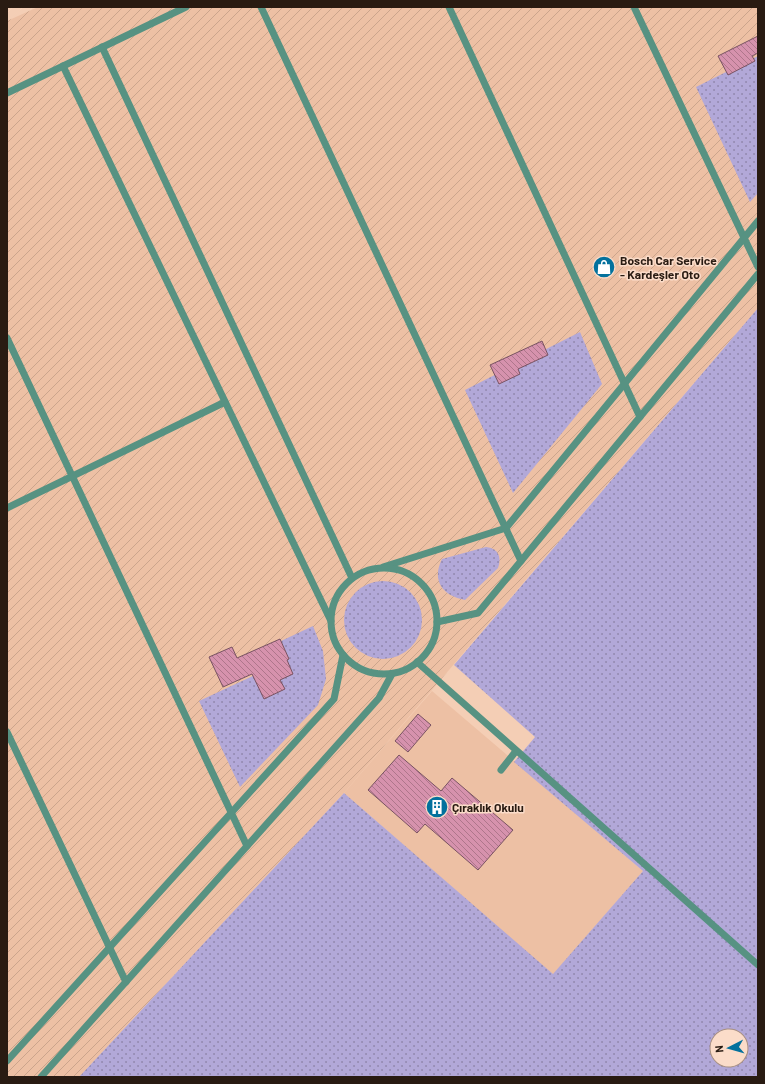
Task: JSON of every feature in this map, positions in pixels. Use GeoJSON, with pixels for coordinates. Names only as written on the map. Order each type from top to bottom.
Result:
{"type":"FeatureCollection","features":[{"type":"Feature","properties":{"kind":"lane"},"geometry":{"type":"LineString","coordinates":[[7,93],[186,7]]}},
{"type":"Feature","properties":{"kind":"lane"},"geometry":{"type":"LineString","coordinates":[[261,7],[521,560]]}},
{"type":"Feature","properties":{"kind":"lane"},"geometry":{"type":"LineString","coordinates":[[449,7],[640,417]]}},
{"type":"Feature","properties":{"kind":"lane"},"geometry":{"type":"LineString","coordinates":[[634,7],[758,267]]}},
{"type":"Feature","properties":{"kind":"lane"},"geometry":{"type":"LineString","coordinates":[[102,47],[352,578]]}},
{"type":"Feature","properties":{"kind":"lane"},"geometry":{"type":"LineString","coordinates":[[63,66],[331,620]]}},
{"type":"Feature","properties":{"kind":"lane"},"geometry":{"type":"LineString","coordinates":[[384,567],[400,570],[415,577],[427,589],[434,604],[437,622],[434,640],[424,656],[418,662],[410,668],[392,674],[374,674],[357,667],[343,655],[334,639],[331,620],[333,604],[341,589],[352,578],[367,570],[384,567],[506,528],[758,221]]}},
{"type":"Feature","properties":{"kind":"lane"},"geometry":{"type":"LineString","coordinates":[[437,622],[478,613],[758,274]]}},
{"type":"Feature","properties":{"kind":"lane"},"geometry":{"type":"LineString","coordinates":[[7,338],[247,846]]}},
{"type":"Feature","properties":{"kind":"lane"},"geometry":{"type":"LineString","coordinates":[[7,508],[225,402]]}},
{"type":"Feature","properties":{"kind":"lane"},"geometry":{"type":"LineString","coordinates":[[7,1061],[334,699],[343,655]]}},
{"type":"Feature","properties":{"kind":"lane"},"geometry":{"type":"LineString","coordinates":[[418,662],[516,751],[758,965]]}},
{"type":"Feature","properties":{"kind":"lane"},"geometry":{"type":"LineString","coordinates":[[40,1077],[379,698],[392,674]]}},
{"type":"Feature","properties":{"kind":"lane"},"geometry":{"type":"LineString","coordinates":[[7,732],[126,982]]}},
{"type":"Feature","properties":{"kind":"lane"},"geometry":{"type":"LineString","coordinates":[[501,770],[516,751]]}},
{"type":"Feature","properties":{"kind":"shaded area"},"geometry":{"type":"Polygon","coordinates":[[[38,7],[758,7],[758,308],[344,793],[79,1077],[7,1077],[7,21],[38,7]]]}},
{"type":"Feature","properties":{"kind":"shaded area"},"geometry":{"type":"Polygon","coordinates":[[[758,56],[758,193],[750,202],[696,87],[758,56]]]}},
{"type":"Feature","properties":{"kind":"shaded area"},"geometry":{"type":"Polygon","coordinates":[[[758,308],[758,1077],[79,1077],[344,793],[553,974],[643,871],[514,762],[535,737],[454,665],[758,308]]]}},
{"type":"Feature","properties":{"kind":"shaded area"},"geometry":{"type":"Polygon","coordinates":[[[580,332],[602,384],[513,493],[465,390],[580,332]]]}},
{"type":"Feature","properties":{"kind":"shaded area"},"geometry":{"type":"Polygon","coordinates":[[[486,547],[494,549],[498,554],[500,560],[498,568],[465,600],[457,598],[445,591],[441,586],[438,574],[442,559],[486,547]]]}},
{"type":"Feature","properties":{"kind":"shaded area"},"geometry":{"type":"Polygon","coordinates":[[[383,581],[398,584],[411,592],[419,605],[422,620],[419,635],[411,648],[398,656],[383,659],[368,656],[355,648],[347,635],[344,620],[347,605],[355,592],[368,584],[383,581]]]}},
{"type":"Feature","properties":{"kind":"shaded area"},"geometry":{"type":"Polygon","coordinates":[[[313,626],[323,651],[326,679],[318,705],[240,787],[199,701],[289,659],[281,641],[313,626]]]}},
{"type":"Feature","properties":{"kind":"shaded area"},"geometry":{"type":"Polygon","coordinates":[[[432,691],[643,871],[553,975],[344,793],[432,691]]]}},
{"type":"Feature","properties":{"kind":"building"},"geometry":{"type":"Polygon","coordinates":[[[758,36],[758,53],[752,56],[755,61],[728,75],[718,56],[758,36]]]}},
{"type":"Feature","properties":{"kind":"building"},"geometry":{"type":"Polygon","coordinates":[[[542,341],[548,355],[518,369],[520,374],[499,384],[490,365],[542,341]]]}},
{"type":"Feature","properties":{"kind":"building"},"geometry":{"type":"Polygon","coordinates":[[[280,639],[289,659],[287,660],[293,674],[280,680],[285,689],[264,699],[252,674],[223,687],[209,657],[232,647],[237,658],[280,639]]]}},
{"type":"Feature","properties":{"kind":"building"},"geometry":{"type":"Polygon","coordinates":[[[418,714],[431,725],[408,752],[395,741],[418,714]]]}},
{"type":"Feature","properties":{"kind":"building","name":"Çıraklık Okulu"},"geometry":{"type":"Polygon","coordinates":[[[399,755],[441,791],[452,778],[513,830],[478,870],[425,824],[417,833],[368,790],[399,755]]]}},
{"type":"Feature","properties":{"kind":"place","name":"Bosch Car Service - Kardeşler Oto"},"geometry":{"type":"Point","coordinates":[604,267]}},
{"type":"Feature","properties":{"kind":"place","name":"Çıraklık Okulu"},"geometry":{"type":"Point","coordinates":[437,807]}}]}
